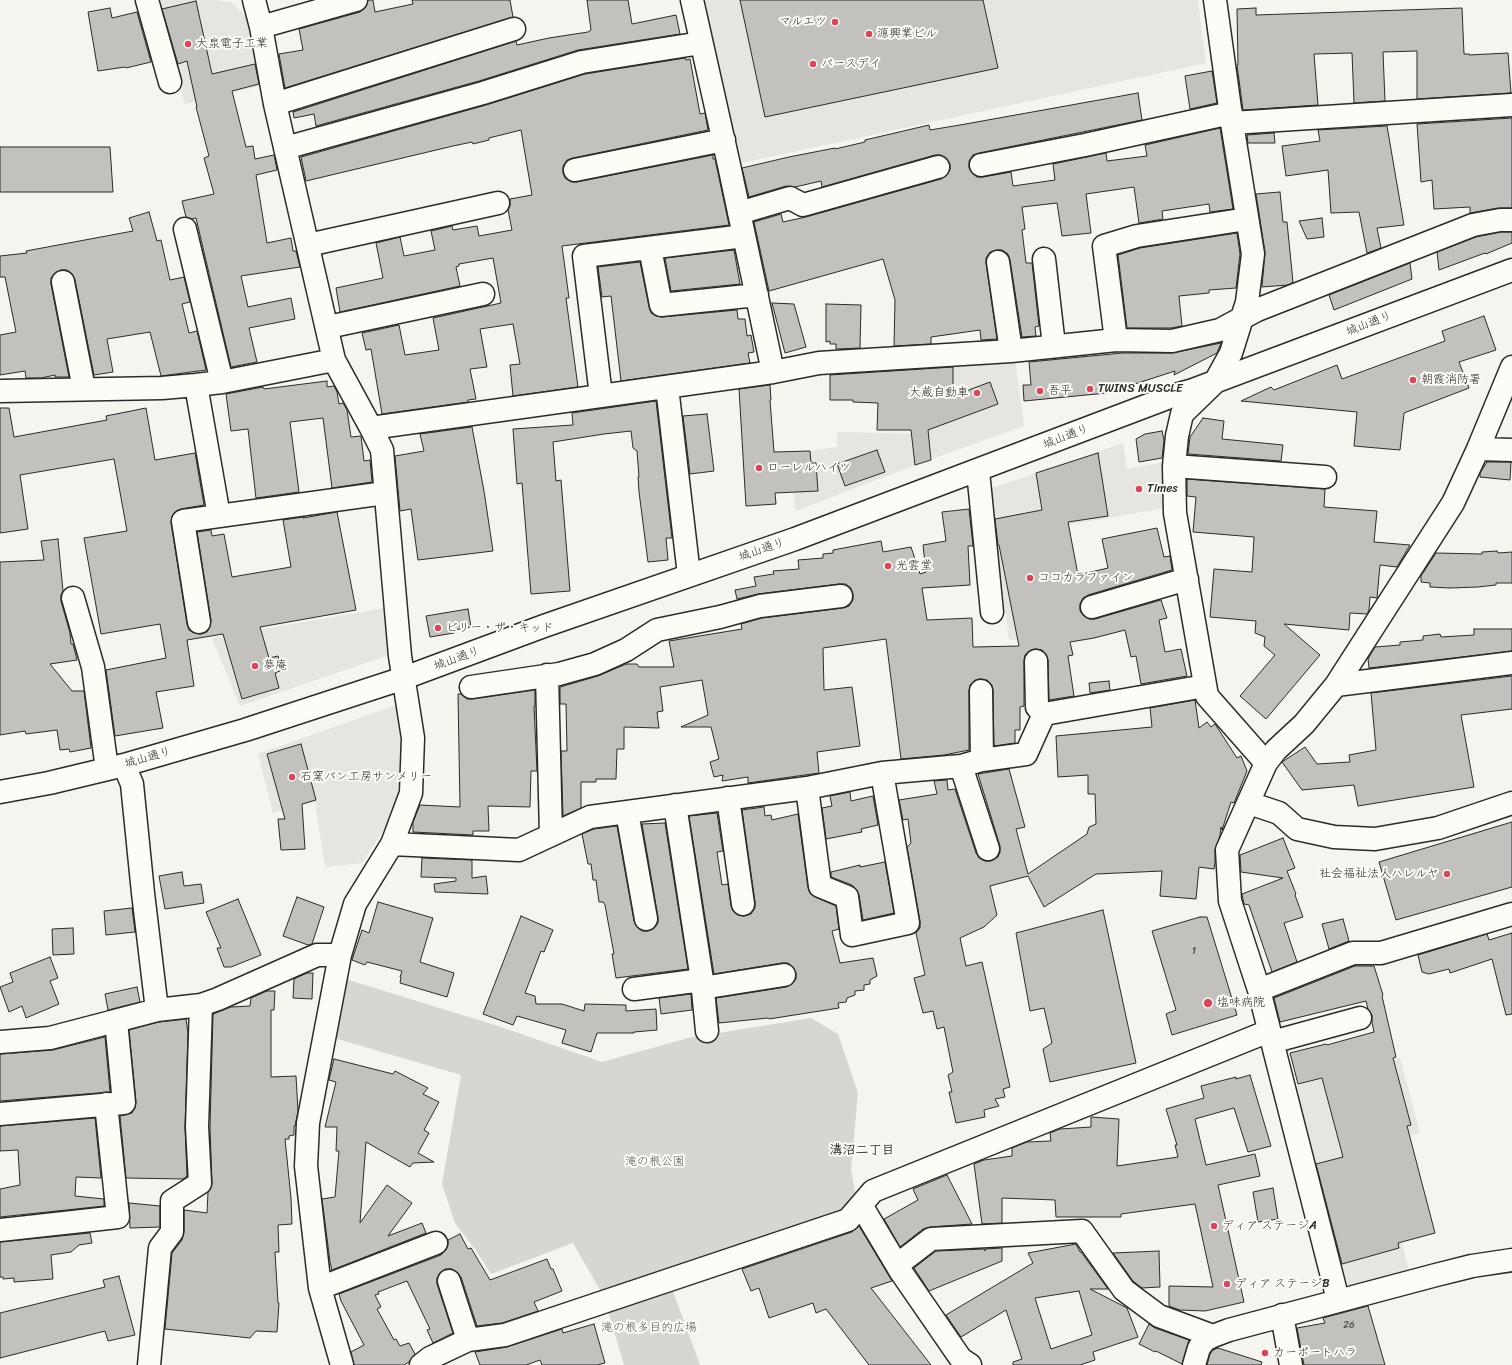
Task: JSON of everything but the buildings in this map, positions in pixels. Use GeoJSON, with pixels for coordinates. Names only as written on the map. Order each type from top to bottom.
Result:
{"type":"FeatureCollection","features":[{"type":"Feature","properties":{"kind":"street"},"geometry":{"type":"LineString","coordinates":[[148,0],[170,82]]}},
{"type":"Feature","properties":{"kind":"street"},"geometry":{"type":"LineString","coordinates":[[254,0],[261,27],[275,104],[328,327],[334,360],[382,450],[399,648],[414,738],[411,793],[392,844],[355,904],[340,955],[308,1123],[306,1166],[320,1288],[342,1365]]}},
{"type":"Feature","properties":{"kind":"street"},"geometry":{"type":"LineString","coordinates":[[261,27],[356,0]]}},
{"type":"Feature","properties":{"kind":"street"},"geometry":{"type":"LineString","coordinates":[[692,0],[724,140],[773,372]]}},
{"type":"Feature","properties":{"kind":"street"},"geometry":{"type":"LineString","coordinates":[[1215,0],[1252,254],[1247,302],[1231,353],[1215,382],[1182,414],[1177,436],[1174,466],[1175,513],[1207,696],[1266,763]]}},
{"type":"Feature","properties":{"kind":"street"},"geometry":{"type":"LineString","coordinates":[[275,104],[514,29]]}},
{"type":"Feature","properties":{"kind":"street"},"geometry":{"type":"LineString","coordinates":[[285,148],[483,93],[582,62],[701,43]]}},
{"type":"Feature","properties":{"kind":"street"},"geometry":{"type":"LineString","coordinates":[[981,165],[1231,118],[1512,105]]}},
{"type":"Feature","properties":{"kind":"street"},"geometry":{"type":"LineString","coordinates":[[575,170],[724,140]]}},
{"type":"Feature","properties":{"kind":"street"},"geometry":{"type":"LineString","coordinates":[[739,213],[790,198],[803,205],[938,167]]}},
{"type":"Feature","properties":{"kind":"street"},"geometry":{"type":"LineString","coordinates":[[308,245],[498,203]]}},
{"type":"Feature","properties":{"kind":"street"},"geometry":{"type":"LineString","coordinates":[[1116,340],[1104,246],[1137,236],[1247,219]]}},
{"type":"Feature","properties":{"kind":"street"},"geometry":{"type":"LineString","coordinates":[[371,428],[773,372],[819,363],[1011,351],[1116,340],[1172,341],[1220,330],[1257,310],[1473,225],[1500,220],[1512,220]]}},
{"type":"Feature","properties":{"kind":"street"},"geometry":{"type":"LineString","coordinates":[[185,229],[222,382]]}},
{"type":"Feature","properties":{"kind":"street"},"geometry":{"type":"LineString","coordinates":[[601,396],[584,256],[744,236]]}},
{"type":"Feature","properties":{"kind":"street"},"geometry":{"type":"LineString","coordinates":[[650,248],[661,305],[757,295]]}},
{"type":"Feature","properties":{"kind":"street"},"geometry":{"type":"LineString","coordinates":[[1044,259],[1054,346]]}},
{"type":"Feature","properties":{"kind":"street"},"geometry":{"type":"LineString","coordinates":[[998,262],[1011,351]]}},
{"type":"Feature","properties":{"kind":"street","name":"城山通り"},"geometry":{"type":"LineString","coordinates":[[0,792],[49,783],[115,767],[245,730],[404,678],[544,626],[795,539],[978,471],[1175,395],[1215,382],[1512,270]]}},
{"type":"Feature","properties":{"kind":"street"},"geometry":{"type":"LineString","coordinates":[[63,282],[84,390]]}},
{"type":"Feature","properties":{"kind":"street"},"geometry":{"type":"LineString","coordinates":[[328,327],[483,294]]}},
{"type":"Feature","properties":{"kind":"street"},"geometry":{"type":"LineString","coordinates":[[0,391],[162,388],[196,385],[222,382],[334,360]]}},
{"type":"Feature","properties":{"kind":"street"},"geometry":{"type":"LineString","coordinates":[[1338,1300],[1259,990],[1230,901],[1228,850],[1266,763],[1276,750],[1304,724],[1336,685],[1452,503],[1478,449],[1512,367]]}},
{"type":"Feature","properties":{"kind":"street"},"geometry":{"type":"LineString","coordinates":[[196,385],[219,516]]}},
{"type":"Feature","properties":{"kind":"street"},"geometry":{"type":"LineString","coordinates":[[667,387],[690,576]]}},
{"type":"Feature","properties":{"kind":"street"},"geometry":{"type":"LineString","coordinates":[[1478,449],[1512,450]]}},
{"type":"Feature","properties":{"kind":"street"},"geometry":{"type":"LineString","coordinates":[[1174,466],[1325,477]]}},
{"type":"Feature","properties":{"kind":"street"},"geometry":{"type":"LineString","coordinates":[[978,471],[992,612]]}},
{"type":"Feature","properties":{"kind":"street"},"geometry":{"type":"LineString","coordinates":[[199,622],[183,521],[385,493]]}},
{"type":"Feature","properties":{"kind":"street"},"geometry":{"type":"LineString","coordinates":[[1092,606],[1187,579]]}},
{"type":"Feature","properties":{"kind":"street"},"geometry":{"type":"LineString","coordinates":[[471,687],[547,675],[595,664],[626,650],[657,630],[720,617],[760,606],[841,596]]}},
{"type":"Feature","properties":{"kind":"street"},"geometry":{"type":"LineString","coordinates":[[73,598],[93,667],[115,767],[132,784],[157,1010]]}},
{"type":"Feature","properties":{"kind":"street"},"geometry":{"type":"LineString","coordinates":[[1036,661],[1037,708],[1044,714]]}},
{"type":"Feature","properties":{"kind":"street"},"geometry":{"type":"LineString","coordinates":[[1336,685],[1512,664]]}},
{"type":"Feature","properties":{"kind":"street"},"geometry":{"type":"LineString","coordinates":[[547,675],[551,835]]}},
{"type":"Feature","properties":{"kind":"street"},"geometry":{"type":"LineString","coordinates":[[1044,714],[1205,686]]}},
{"type":"Feature","properties":{"kind":"street"},"geometry":{"type":"LineString","coordinates":[[981,691],[982,760]]}},
{"type":"Feature","properties":{"kind":"street"},"geometry":{"type":"LineString","coordinates":[[392,844],[519,850],[590,817],[807,788],[882,774],[961,766],[982,760],[1026,754],[1044,714]]}},
{"type":"Feature","properties":{"kind":"street"},"geometry":{"type":"LineString","coordinates":[[961,766],[988,849]]}},
{"type":"Feature","properties":{"kind":"street"},"geometry":{"type":"LineString","coordinates":[[807,788],[820,886],[847,897],[852,935],[908,923],[882,774]]}},
{"type":"Feature","properties":{"kind":"street"},"geometry":{"type":"LineString","coordinates":[[728,798],[743,904]]}},
{"type":"Feature","properties":{"kind":"street"},"geometry":{"type":"LineString","coordinates":[[1249,803],[1279,813],[1297,829],[1334,836],[1375,839],[1438,828],[1512,803]]}},
{"type":"Feature","properties":{"kind":"street"},"geometry":{"type":"LineString","coordinates":[[675,805],[702,984],[707,1031]]}},
{"type":"Feature","properties":{"kind":"street"},"geometry":{"type":"LineString","coordinates":[[627,812],[646,919]]}},
{"type":"Feature","properties":{"kind":"street"},"geometry":{"type":"LineString","coordinates":[[1259,990],[1353,953],[1381,953],[1512,914]]}},
{"type":"Feature","properties":{"kind":"street"},"geometry":{"type":"LineString","coordinates":[[0,1042],[50,1038],[157,1010],[201,1005],[218,999],[317,955],[340,955]]}},
{"type":"Feature","properties":{"kind":"street"},"geometry":{"type":"LineString","coordinates":[[634,989],[702,984],[784,975]]}},
{"type":"Feature","properties":{"kind":"street"},"geometry":{"type":"LineString","coordinates":[[149,1365],[160,1248],[172,1232],[172,1202],[200,1183],[197,1127],[201,1005]]}},
{"type":"Feature","properties":{"kind":"street"},"geometry":{"type":"LineString","coordinates":[[421,1365],[430,1358],[468,1340],[505,1335],[848,1220],[873,1191],[1271,1036],[1360,1018]]}},
{"type":"Feature","properties":{"kind":"street"},"geometry":{"type":"LineString","coordinates":[[0,1114],[124,1103],[116,1021]]}},
{"type":"Feature","properties":{"kind":"street"},"geometry":{"type":"LineString","coordinates":[[0,1230],[118,1217],[106,1104]]}},
{"type":"Feature","properties":{"kind":"street"},"geometry":{"type":"LineString","coordinates":[[861,1204],[897,1265],[961,1359],[970,1365]]}},
{"type":"Feature","properties":{"kind":"street"},"geometry":{"type":"LineString","coordinates":[[897,1265],[931,1239],[1082,1231],[1124,1290],[1160,1316],[1213,1336]]}},
{"type":"Feature","properties":{"kind":"street"},"geometry":{"type":"LineString","coordinates":[[320,1288],[436,1243]]}},
{"type":"Feature","properties":{"kind":"street"},"geometry":{"type":"LineString","coordinates":[[1194,1365],[1199,1348],[1205,1340],[1213,1336],[1338,1300],[1472,1266],[1512,1260]]}},
{"type":"Feature","properties":{"kind":"street"},"geometry":{"type":"LineString","coordinates":[[449,1281],[468,1340]]}},
{"type":"Feature","properties":{"kind":"street"},"geometry":{"type":"LineString","coordinates":[[1282,1315],[1291,1365]]}},
{"type":"Feature","properties":{"kind":"shaded area"},"geometry":{"type":"Polygon","coordinates":[[[154,0],[213,0],[231,2],[254,25],[268,84],[185,104],[154,0]]]}},
{"type":"Feature","properties":{"kind":"shaded area"},"geometry":{"type":"Polygon","coordinates":[[[701,0],[1198,0],[1206,63],[737,164],[701,0]]]}},
{"type":"Feature","properties":{"kind":"shaded area"},"geometry":{"type":"Polygon","coordinates":[[[1015,358],[1024,426],[915,465],[796,511],[793,492],[791,452],[837,447],[837,432],[928,434],[924,364],[1015,358]]]}},
{"type":"Feature","properties":{"kind":"shaded area","name":"ココカラファイン"},"geometry":{"type":"Polygon","coordinates":[[[1123,443],[1127,469],[1164,462],[1165,508],[1045,529],[1066,637],[1009,640],[991,496],[992,488],[1123,443]]]}},
{"type":"Feature","properties":{"kind":"shaded area"},"geometry":{"type":"Polygon","coordinates":[[[384,608],[389,655],[240,706],[212,638],[384,608]]]}},
{"type":"Feature","properties":{"kind":"shaded area"},"geometry":{"type":"Polygon","coordinates":[[[396,705],[404,751],[401,787],[388,823],[362,863],[325,867],[315,802],[273,813],[258,754],[396,705]]]}},
{"type":"Feature","properties":{"kind":"shaded area"},"geometry":{"type":"Polygon","coordinates":[[[1400,1058],[1420,1133],[1375,1144],[1409,1270],[1352,1286],[1341,1280],[1292,1087],[1400,1058]]]}},
{"type":"Feature","properties":{"kind":"green space","name":"滝の根公園"},"geometry":{"type":"Polygon","coordinates":[[[342,978],[498,1026],[602,1062],[688,1038],[811,1018],[838,1034],[858,1093],[851,1170],[857,1201],[847,1216],[603,1295],[573,1243],[491,1274],[477,1252],[455,1223],[442,1184],[461,1075],[334,1038],[342,978]]]}},
{"type":"Feature","properties":{"kind":"green space","name":"滝の根多目的広場"},"geometry":{"type":"Polygon","coordinates":[[[670,1283],[700,1365],[624,1365],[606,1304],[670,1283]]]}},
{"type":"Feature","properties":{"kind":"place","name":"マルエツ"},"geometry":{"type":"Point","coordinates":[835,22]}},
{"type":"Feature","properties":{"kind":"place","name":"源興業ビル"},"geometry":{"type":"Point","coordinates":[869,34]}},
{"type":"Feature","properties":{"kind":"place","name":"大泉電子工業"},"geometry":{"type":"Point","coordinates":[188,44]}},
{"type":"Feature","properties":{"kind":"place","name":"バースデイ"},"geometry":{"type":"Point","coordinates":[813,64]}},
{"type":"Feature","properties":{"kind":"place","name":"朝霞消防署"},"geometry":{"type":"Point","coordinates":[1413,380]}},
{"type":"Feature","properties":{"kind":"place","name":"TWINS MUSCLE"},"geometry":{"type":"Point","coordinates":[1090,389]}},
{"type":"Feature","properties":{"kind":"place","name":"吾平"},"geometry":{"type":"Point","coordinates":[1040,391]}},
{"type":"Feature","properties":{"kind":"place","name":"大蔵自動車"},"geometry":{"type":"Point","coordinates":[977,393]}},
{"type":"Feature","properties":{"kind":"place","name":"ローレルハイツ"},"geometry":{"type":"Point","coordinates":[759,468]}},
{"type":"Feature","properties":{"kind":"place","name":"Times"},"geometry":{"type":"Point","coordinates":[1139,489]}},
{"type":"Feature","properties":{"kind":"place","name":"光雲堂"},"geometry":{"type":"Point","coordinates":[888,566]}},
{"type":"Feature","properties":{"kind":"place","name":"ココカラファイン"},"geometry":{"type":"Point","coordinates":[1030,578]}},
{"type":"Feature","properties":{"kind":"place","name":"ビリー・ザ・キッド"},"geometry":{"type":"Point","coordinates":[438,628]}},
{"type":"Feature","properties":{"kind":"place","name":"夢庵"},"geometry":{"type":"Point","coordinates":[255,666]}},
{"type":"Feature","properties":{"kind":"place","name":"石窯パン工房サンメリー"},"geometry":{"type":"Point","coordinates":[292,777]}},
{"type":"Feature","properties":{"kind":"place","name":"社会福祉法人ハレルヤ"},"geometry":{"type":"Point","coordinates":[1447,874]}},
{"type":"Feature","properties":{"kind":"place","name":"塩味病院"},"geometry":{"type":"Point","coordinates":[1208,1003]}},
{"type":"Feature","properties":{"kind":"place","name":"ディア ステージA"},"geometry":{"type":"Point","coordinates":[1214,1226]}},
{"type":"Feature","properties":{"kind":"place","name":"ディア ステージB"},"geometry":{"type":"Point","coordinates":[1227,1284]}},
{"type":"Feature","properties":{"kind":"place","name":"カーポートハラ"},"geometry":{"type":"Point","coordinates":[1265,1353]}},
{"type":"Feature","properties":{"kind":"district","name":"溝沼二丁目"},"geometry":{"type":"Point","coordinates":[862,1151]}}]}
